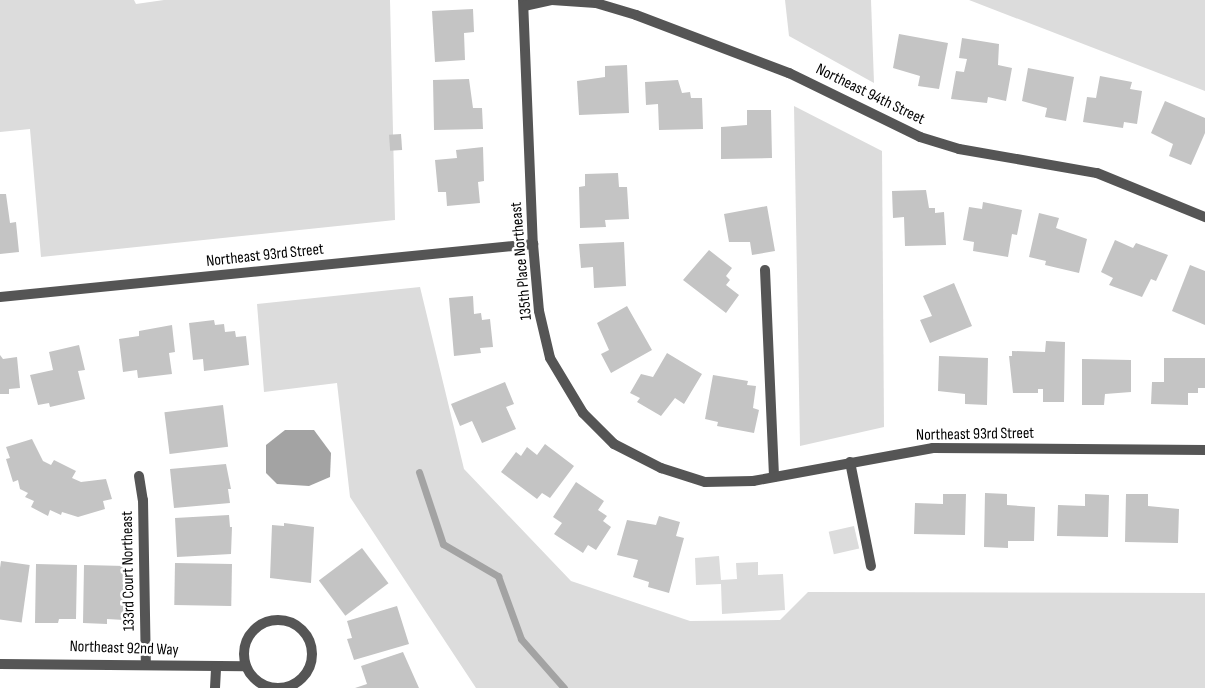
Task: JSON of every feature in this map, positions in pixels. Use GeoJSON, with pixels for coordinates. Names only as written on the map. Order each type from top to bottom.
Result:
{"type":"FeatureCollection","features":[{"type":"Feature","properties":{"kind":"street","name":"Northeast 94th Street"},"geometry":{"type":"LineString","coordinates":[[524,3],[552,0],[596,3],[636,15],[789,73],[920,137],[959,149],[1097,173],[1205,217]]}},
{"type":"Feature","properties":{"kind":"street","name":"135th Place Northeast"},"geometry":{"type":"LineString","coordinates":[[524,3],[533,244],[539,311],[550,358],[583,413],[614,444],[661,468]]}},
{"type":"Feature","properties":{"kind":"street","name":"Northeast 93rd Street"},"geometry":{"type":"LineString","coordinates":[[0,297],[533,244]]}},
{"type":"Feature","properties":{"kind":"street"},"geometry":{"type":"LineString","coordinates":[[765,270],[774,477]]}},
{"type":"Feature","properties":{"kind":"street","name":"Northeast 93rd Street"},"geometry":{"type":"LineString","coordinates":[[661,468],[706,482],[774,477],[933,448],[1205,450]]}},
{"type":"Feature","properties":{"kind":"street"},"geometry":{"type":"LineString","coordinates":[[850,462],[871,566]]}},
{"type":"Feature","properties":{"kind":"street","name":"133rd Court Northeast"},"geometry":{"type":"LineString","coordinates":[[138,476],[143,500],[146,665]]}},
{"type":"Feature","properties":{"kind":"street"},"geometry":{"type":"LineString","coordinates":[[270,621],[293,623],[302,630],[312,650],[312,662],[302,684],[270,687],[252,676],[246,666],[246,644],[251,633],[270,621]]}},
{"type":"Feature","properties":{"kind":"street","name":"Northeast 92nd Way"},"geometry":{"type":"LineString","coordinates":[[0,664],[246,666]]}},
{"type":"Feature","properties":{"kind":"street"},"geometry":{"type":"LineString","coordinates":[[215,688],[216,667]]}},
{"type":"Feature","properties":{"kind":"shaded area"},"geometry":{"type":"Polygon","coordinates":[[[0,0],[134,0],[136,4],[164,0],[390,0],[395,220],[41,257],[30,129],[0,132],[0,0]]]}},
{"type":"Feature","properties":{"kind":"shaded area"},"geometry":{"type":"Polygon","coordinates":[[[785,0],[871,0],[874,83],[789,36],[785,0]]]}},
{"type":"Feature","properties":{"kind":"shaded area"},"geometry":{"type":"Polygon","coordinates":[[[969,0],[1205,0],[1205,91],[969,0]]]}},
{"type":"Feature","properties":{"kind":"shaded area"},"geometry":{"type":"Polygon","coordinates":[[[794,106],[882,151],[884,427],[800,446],[794,106]]]}},
{"type":"Feature","properties":{"kind":"shaded area"},"geometry":{"type":"Polygon","coordinates":[[[420,287],[464,469],[571,581],[690,621],[780,620],[808,592],[1205,593],[1205,688],[476,688],[350,497],[337,383],[264,392],[257,304],[420,287]]]}},
{"type":"Feature","properties":{"kind":"shaded area"},"geometry":{"type":"Polygon","coordinates":[[[285,430],[314,430],[331,453],[330,477],[309,486],[277,484],[266,473],[266,445],[285,430]]]}},
{"type":"Feature","properties":{"kind":"shaded area"},"geometry":{"type":"Polygon","coordinates":[[[854,526],[859,548],[834,554],[829,532],[854,526]]]}},
{"type":"Feature","properties":{"kind":"shaded area"},"geometry":{"type":"Polygon","coordinates":[[[719,556],[721,580],[737,579],[736,563],[758,562],[758,575],[783,574],[785,610],[722,614],[721,584],[696,585],[695,558],[719,556]]]}},
{"type":"Feature","properties":{"kind":"building"},"geometry":{"type":"Polygon","coordinates":[[[473,9],[474,32],[464,33],[465,60],[435,62],[432,11],[473,9]]]}},
{"type":"Feature","properties":{"kind":"building"},"geometry":{"type":"Polygon","coordinates":[[[899,34],[948,43],[939,89],[918,86],[920,76],[893,68],[899,34]]]}},
{"type":"Feature","properties":{"kind":"building"},"geometry":{"type":"Polygon","coordinates":[[[962,38],[999,44],[998,65],[1012,68],[1006,101],[988,97],[987,103],[951,99],[956,71],[964,72],[967,59],[959,58],[962,38]]]}},
{"type":"Feature","properties":{"kind":"building"},"geometry":{"type":"Polygon","coordinates":[[[627,65],[629,113],[579,115],[577,81],[605,77],[605,66],[627,65]]]}},
{"type":"Feature","properties":{"kind":"building"},"geometry":{"type":"Polygon","coordinates":[[[1028,68],[1074,77],[1066,121],[1045,117],[1047,108],[1022,101],[1028,68]]]}},
{"type":"Feature","properties":{"kind":"building"},"geometry":{"type":"Polygon","coordinates":[[[1100,76],[1132,82],[1130,89],[1142,91],[1137,124],[1124,122],[1123,128],[1083,122],[1087,97],[1096,98],[1100,76]]]}},
{"type":"Feature","properties":{"kind":"building"},"geometry":{"type":"Polygon","coordinates":[[[469,79],[473,108],[482,108],[483,129],[434,130],[433,80],[469,79]]]}},
{"type":"Feature","properties":{"kind":"building"},"geometry":{"type":"Polygon","coordinates":[[[678,80],[682,93],[690,92],[691,98],[702,98],[703,129],[659,130],[658,104],[646,105],[645,82],[678,80]]]}},
{"type":"Feature","properties":{"kind":"building"},"geometry":{"type":"Polygon","coordinates":[[[1165,101],[1205,118],[1205,133],[1191,165],[1169,156],[1173,144],[1151,133],[1165,101]]]}},
{"type":"Feature","properties":{"kind":"building"},"geometry":{"type":"Polygon","coordinates":[[[747,110],[771,110],[772,158],[721,159],[721,127],[747,125],[747,110]]]}},
{"type":"Feature","properties":{"kind":"building"},"geometry":{"type":"Polygon","coordinates":[[[401,134],[402,150],[390,151],[389,135],[401,134]]]}},
{"type":"Feature","properties":{"kind":"building"},"geometry":{"type":"Polygon","coordinates":[[[483,147],[484,181],[478,182],[480,203],[447,206],[446,192],[438,192],[435,160],[457,158],[456,150],[483,147]]]}},
{"type":"Feature","properties":{"kind":"building"},"geometry":{"type":"Polygon","coordinates":[[[618,173],[619,187],[627,187],[629,219],[605,220],[606,227],[580,228],[579,187],[585,186],[585,174],[618,173]]]}},
{"type":"Feature","properties":{"kind":"building"},"geometry":{"type":"Polygon","coordinates":[[[926,190],[929,208],[935,208],[935,213],[944,212],[946,245],[905,246],[904,217],[893,218],[892,191],[926,190]]]}},
{"type":"Feature","properties":{"kind":"building"},"geometry":{"type":"Polygon","coordinates":[[[0,194],[6,194],[10,223],[16,222],[19,252],[0,254],[0,194]]]}},
{"type":"Feature","properties":{"kind":"building"},"geometry":{"type":"Polygon","coordinates":[[[983,202],[1022,210],[1017,235],[1012,234],[1008,257],[973,251],[974,242],[963,240],[969,207],[982,209],[983,202]]]}},
{"type":"Feature","properties":{"kind":"building"},"geometry":{"type":"Polygon","coordinates":[[[767,206],[775,251],[752,255],[750,242],[729,242],[724,214],[767,206]]]}},
{"type":"Feature","properties":{"kind":"building"},"geometry":{"type":"Polygon","coordinates":[[[1039,213],[1059,218],[1056,228],[1087,239],[1079,273],[1045,265],[1046,261],[1029,257],[1039,213]]]}},
{"type":"Feature","properties":{"kind":"building"},"geometry":{"type":"Polygon","coordinates":[[[1115,240],[1133,248],[1136,243],[1168,255],[1156,281],[1151,279],[1142,297],[1109,285],[1113,278],[1101,272],[1115,240]]]}},
{"type":"Feature","properties":{"kind":"building"},"geometry":{"type":"Polygon","coordinates":[[[624,242],[626,286],[594,288],[593,267],[581,268],[579,244],[624,242]]]}},
{"type":"Feature","properties":{"kind":"building"},"geometry":{"type":"Polygon","coordinates":[[[709,250],[732,268],[726,276],[730,280],[726,285],[739,295],[726,313],[683,280],[709,250]]]}},
{"type":"Feature","properties":{"kind":"building"},"geometry":{"type":"Polygon","coordinates":[[[1190,265],[1205,271],[1205,325],[1172,311],[1190,265]]]}},
{"type":"Feature","properties":{"kind":"building"},"geometry":{"type":"Polygon","coordinates":[[[954,283],[972,326],[930,343],[920,320],[932,316],[923,296],[954,283]]]}},
{"type":"Feature","properties":{"kind":"building"},"geometry":{"type":"Polygon","coordinates":[[[473,296],[474,314],[481,313],[482,320],[490,319],[493,347],[480,348],[481,353],[454,356],[449,298],[473,296]]]}},
{"type":"Feature","properties":{"kind":"building"},"geometry":{"type":"Polygon","coordinates":[[[627,306],[652,350],[611,373],[601,354],[609,350],[597,323],[627,306]]]}},
{"type":"Feature","properties":{"kind":"building"},"geometry":{"type":"Polygon","coordinates":[[[214,320],[215,325],[224,324],[225,332],[235,331],[236,337],[246,336],[249,365],[204,371],[203,359],[193,360],[189,323],[214,320]]]}},
{"type":"Feature","properties":{"kind":"building"},"geometry":{"type":"Polygon","coordinates":[[[172,325],[175,352],[169,353],[172,374],[138,378],[137,370],[123,372],[119,339],[139,336],[139,331],[172,325]]]}},
{"type":"Feature","properties":{"kind":"building"},"geometry":{"type":"Polygon","coordinates":[[[1046,341],[1065,342],[1064,402],[1043,402],[1043,389],[1038,389],[1038,393],[1013,393],[1009,356],[1012,356],[1012,351],[1045,352],[1046,341]]]}},
{"type":"Feature","properties":{"kind":"building"},"geometry":{"type":"Polygon","coordinates":[[[79,345],[85,370],[78,371],[85,399],[50,407],[49,403],[38,405],[30,375],[53,370],[49,352],[79,345]]]}},
{"type":"Feature","properties":{"kind":"building"},"geometry":{"type":"Polygon","coordinates":[[[667,353],[702,374],[684,404],[675,398],[661,416],[637,402],[640,398],[630,393],[641,374],[653,377],[667,353]]]}},
{"type":"Feature","properties":{"kind":"building"},"geometry":{"type":"Polygon","coordinates":[[[0,355],[3,359],[17,357],[20,388],[9,389],[9,394],[0,394],[0,355]]]}},
{"type":"Feature","properties":{"kind":"building"},"geometry":{"type":"Polygon","coordinates":[[[939,356],[988,358],[987,405],[965,404],[965,394],[938,391],[939,356]]]}},
{"type":"Feature","properties":{"kind":"building"},"geometry":{"type":"Polygon","coordinates":[[[1164,358],[1205,358],[1205,388],[1198,388],[1198,393],[1188,393],[1188,405],[1151,404],[1152,382],[1164,382],[1164,358]]]}},
{"type":"Feature","properties":{"kind":"building"},"geometry":{"type":"Polygon","coordinates":[[[1082,359],[1131,360],[1131,392],[1105,394],[1104,405],[1082,405],[1082,359]]]}},
{"type":"Feature","properties":{"kind":"building"},"geometry":{"type":"Polygon","coordinates":[[[713,375],[748,381],[747,385],[756,386],[753,408],[759,410],[754,433],[717,426],[718,422],[705,419],[713,375]]]}},
{"type":"Feature","properties":{"kind":"building"},"geometry":{"type":"Polygon","coordinates":[[[505,382],[514,404],[506,407],[516,429],[482,443],[472,421],[460,426],[451,404],[505,382]]]}},
{"type":"Feature","properties":{"kind":"building"},"geometry":{"type":"Polygon","coordinates":[[[223,405],[228,447],[170,454],[164,412],[223,405]]]}},
{"type":"Feature","properties":{"kind":"building"},"geometry":{"type":"Polygon","coordinates":[[[32,439],[43,461],[51,465],[54,460],[76,471],[72,478],[81,482],[106,479],[112,499],[103,501],[105,509],[78,517],[62,512],[61,515],[50,510],[48,516],[31,507],[34,501],[25,497],[28,493],[20,489],[18,480],[13,482],[6,459],[10,458],[6,447],[32,439]]]}},
{"type":"Feature","properties":{"kind":"building"},"geometry":{"type":"Polygon","coordinates":[[[545,444],[574,466],[550,498],[542,493],[537,499],[501,472],[516,452],[521,456],[527,447],[537,455],[545,444]]]}},
{"type":"Feature","properties":{"kind":"building"},"geometry":{"type":"Polygon","coordinates":[[[226,464],[231,489],[228,489],[230,503],[174,508],[170,469],[226,464]]]}},
{"type":"Feature","properties":{"kind":"building"},"geometry":{"type":"Polygon","coordinates":[[[576,482],[604,501],[598,510],[607,516],[603,521],[611,527],[596,550],[588,545],[583,553],[554,534],[562,523],[553,517],[576,482]]]}},
{"type":"Feature","properties":{"kind":"building"},"geometry":{"type":"Polygon","coordinates":[[[985,493],[1007,494],[1007,505],[1035,507],[1034,541],[1008,541],[1008,548],[984,547],[985,493]]]}},
{"type":"Feature","properties":{"kind":"building"},"geometry":{"type":"Polygon","coordinates":[[[943,494],[966,494],[965,535],[914,534],[915,503],[943,504],[943,494]]]}},
{"type":"Feature","properties":{"kind":"building"},"geometry":{"type":"Polygon","coordinates":[[[1085,494],[1109,495],[1108,537],[1057,536],[1058,505],[1085,506],[1085,494]]]}},
{"type":"Feature","properties":{"kind":"building"},"geometry":{"type":"Polygon","coordinates":[[[1126,494],[1148,494],[1148,506],[1179,509],[1178,543],[1125,542],[1126,494]]]}},
{"type":"Feature","properties":{"kind":"building"},"geometry":{"type":"Polygon","coordinates":[[[229,515],[230,527],[232,527],[231,554],[177,557],[175,518],[229,515]]]}},
{"type":"Feature","properties":{"kind":"building"},"geometry":{"type":"Polygon","coordinates":[[[659,516],[680,522],[676,536],[684,538],[669,593],[648,587],[649,582],[633,577],[638,560],[617,555],[627,520],[656,525],[659,516]]]}},
{"type":"Feature","properties":{"kind":"building"},"geometry":{"type":"Polygon","coordinates":[[[284,523],[314,527],[311,583],[270,578],[272,525],[284,526],[284,523]]]}},
{"type":"Feature","properties":{"kind":"building"},"geometry":{"type":"Polygon","coordinates":[[[362,548],[388,583],[345,616],[319,580],[362,548]]]}},
{"type":"Feature","properties":{"kind":"building"},"geometry":{"type":"Polygon","coordinates":[[[1,561],[30,565],[22,622],[0,619],[1,561]]]}},
{"type":"Feature","properties":{"kind":"building"},"geometry":{"type":"Polygon","coordinates":[[[175,563],[232,564],[231,606],[174,605],[175,563]]]}},
{"type":"Feature","properties":{"kind":"building"},"geometry":{"type":"Polygon","coordinates":[[[36,564],[77,565],[76,619],[59,619],[58,623],[35,623],[36,564]]]}},
{"type":"Feature","properties":{"kind":"building"},"geometry":{"type":"Polygon","coordinates":[[[84,565],[125,566],[124,620],[107,619],[107,624],[83,623],[84,565]]]}},
{"type":"Feature","properties":{"kind":"building"},"geometry":{"type":"Polygon","coordinates":[[[397,606],[409,644],[354,660],[347,639],[352,638],[347,621],[397,606]]]}},
{"type":"Feature","properties":{"kind":"building"},"geometry":{"type":"Polygon","coordinates":[[[403,652],[419,688],[355,688],[367,684],[361,666],[403,652]]]}},
{"type":"Feature","properties":{"kind":"waterway"},"geometry":{"type":"LineString","coordinates":[[419,472],[443,544],[498,576],[521,639],[564,688]]}}]}
